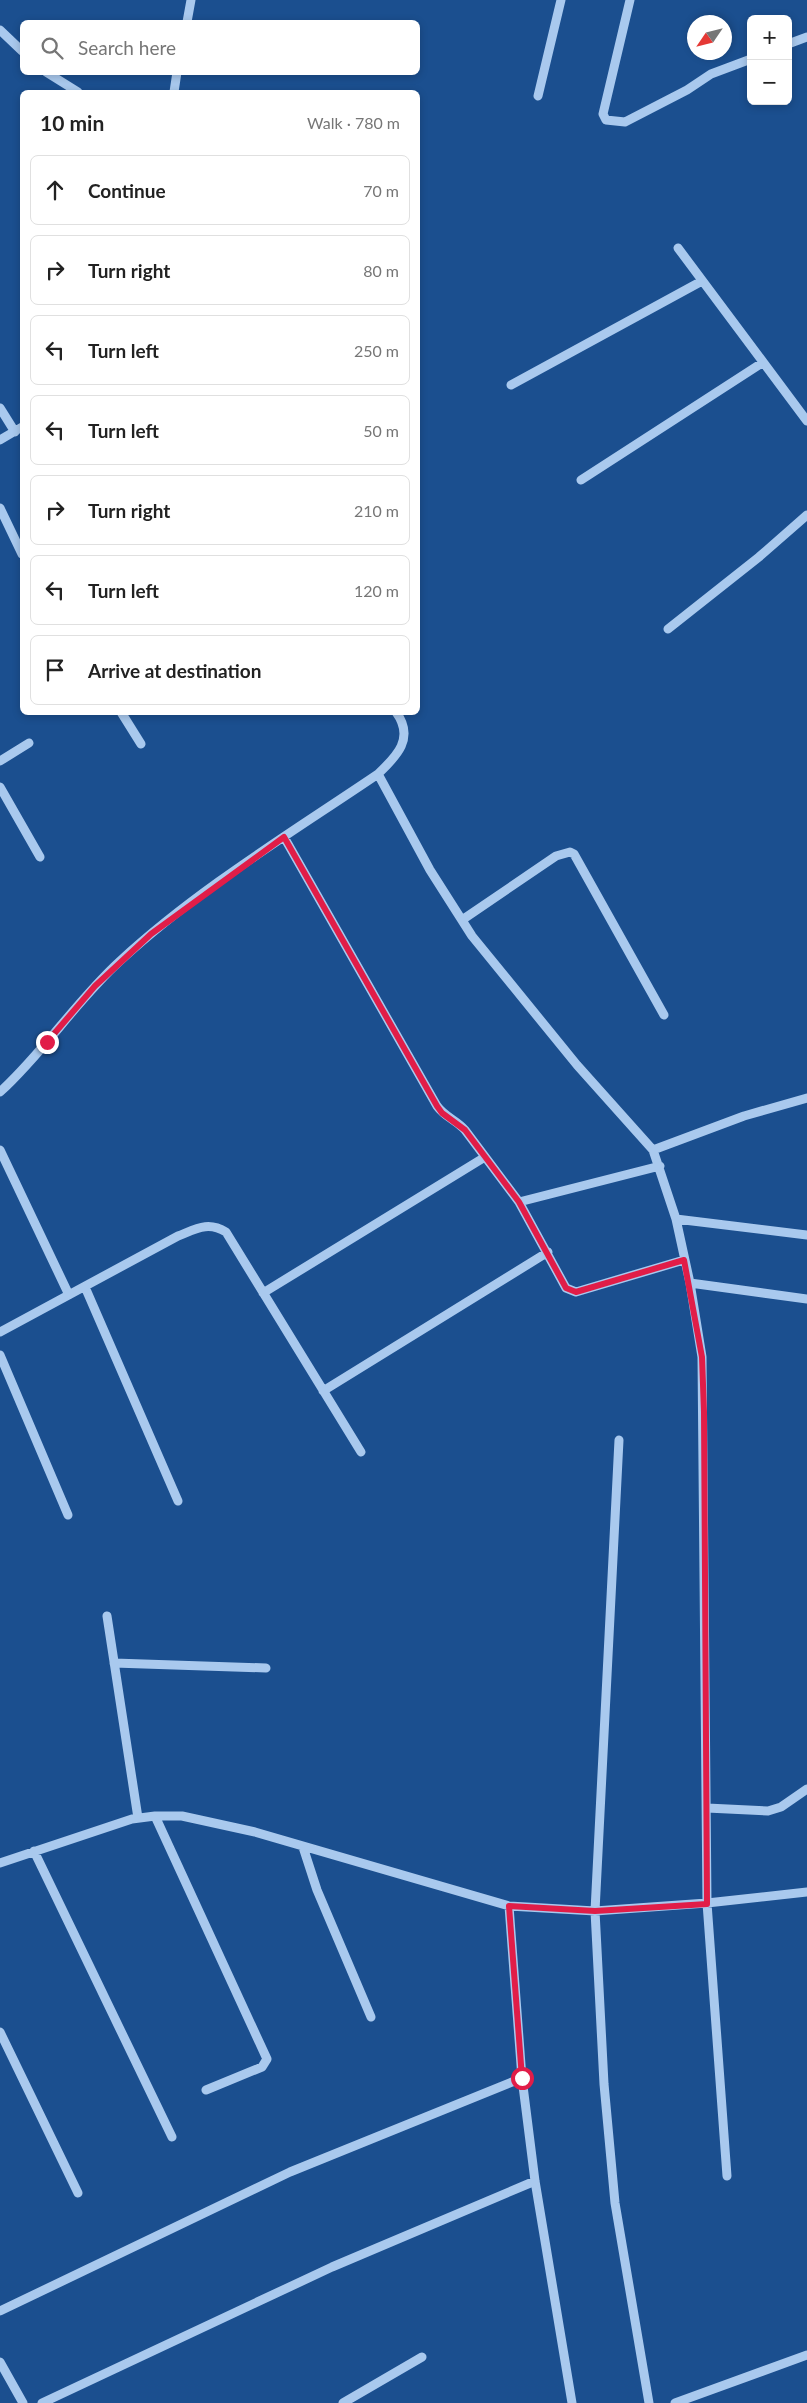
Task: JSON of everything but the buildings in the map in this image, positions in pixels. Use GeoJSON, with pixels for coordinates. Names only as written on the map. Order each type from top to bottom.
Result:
{"type":"FeatureCollection","features":[{"type":"Feature","properties":{"kind":"street"},"geometry":{"type":"LineString","coordinates":[[187,20],[191,0]]}},
{"type":"Feature","properties":{"kind":"street"},"geometry":{"type":"LineString","coordinates":[[538,96],[562,0]]}},
{"type":"Feature","properties":{"kind":"street"},"geometry":{"type":"LineString","coordinates":[[630,0],[603,114],[606,120],[626,122],[687,90],[711,74],[748,60]]}},
{"type":"Feature","properties":{"kind":"street"},"geometry":{"type":"LineString","coordinates":[[0,30],[20,49]]}},
{"type":"Feature","properties":{"kind":"street"},"geometry":{"type":"LineString","coordinates":[[792,43],[807,37]]}},
{"type":"Feature","properties":{"kind":"street"},"geometry":{"type":"LineString","coordinates":[[51,75],[75,90]]}},
{"type":"Feature","properties":{"kind":"street"},"geometry":{"type":"LineString","coordinates":[[174,90],[177,75]]}},
{"type":"Feature","properties":{"kind":"street"},"geometry":{"type":"LineString","coordinates":[[678,248],[807,421]]}},
{"type":"Feature","properties":{"kind":"street"},"geometry":{"type":"LineString","coordinates":[[511,385],[702,281]]}},
{"type":"Feature","properties":{"kind":"street"},"geometry":{"type":"LineString","coordinates":[[581,480],[762,363]]}},
{"type":"Feature","properties":{"kind":"street"},"geometry":{"type":"LineString","coordinates":[[0,408],[19,429],[0,440]]}},
{"type":"Feature","properties":{"kind":"street"},"geometry":{"type":"LineString","coordinates":[[0,508],[20,550]]}},
{"type":"Feature","properties":{"kind":"street"},"geometry":{"type":"LineString","coordinates":[[668,629],[759,558],[807,515]]}},
{"type":"Feature","properties":{"kind":"street"},"geometry":{"type":"LineString","coordinates":[[123,715],[141,744]]}},
{"type":"Feature","properties":{"kind":"street"},"geometry":{"type":"LineString","coordinates":[[0,1092],[119,961],[151,934],[284,837],[378,774],[394,758],[404,743],[406,732],[398,715]]}},
{"type":"Feature","properties":{"kind":"street"},"geometry":{"type":"LineString","coordinates":[[0,761],[29,742]]}},
{"type":"Feature","properties":{"kind":"street"},"geometry":{"type":"LineString","coordinates":[[378,774],[430,870],[472,936],[557,1040],[653,1150],[660,1166],[676,1220],[690,1283],[702,1357],[707,1904],[727,2176]]}},
{"type":"Feature","properties":{"kind":"street"},"geometry":{"type":"LineString","coordinates":[[0,787],[40,857]]}},
{"type":"Feature","properties":{"kind":"street"},"geometry":{"type":"LineString","coordinates":[[284,837],[437,1106],[442,1113],[460,1124],[519,1202],[566,1288],[571,1292],[684,1260]]}},
{"type":"Feature","properties":{"kind":"street"},"geometry":{"type":"LineString","coordinates":[[462,920],[556,856],[570,852],[574,854],[664,1015]]}},
{"type":"Feature","properties":{"kind":"street"},"geometry":{"type":"LineString","coordinates":[[653,1150],[744,1116],[807,1098]]}},
{"type":"Feature","properties":{"kind":"street"},"geometry":{"type":"LineString","coordinates":[[0,1150],[69,1295]]}},
{"type":"Feature","properties":{"kind":"street"},"geometry":{"type":"LineString","coordinates":[[263,1293],[485,1157]]}},
{"type":"Feature","properties":{"kind":"street"},"geometry":{"type":"LineString","coordinates":[[519,1202],[660,1166]]}},
{"type":"Feature","properties":{"kind":"street"},"geometry":{"type":"LineString","coordinates":[[676,1220],[807,1235]]}},
{"type":"Feature","properties":{"kind":"street"},"geometry":{"type":"LineString","coordinates":[[0,1332],[178,1236],[204,1225],[216,1226],[226,1232],[361,1452]]}},
{"type":"Feature","properties":{"kind":"street"},"geometry":{"type":"LineString","coordinates":[[324,1391],[548,1252]]}},
{"type":"Feature","properties":{"kind":"street"},"geometry":{"type":"LineString","coordinates":[[690,1283],[807,1299]]}},
{"type":"Feature","properties":{"kind":"street"},"geometry":{"type":"LineString","coordinates":[[86,1287],[178,1501]]}},
{"type":"Feature","properties":{"kind":"street"},"geometry":{"type":"LineString","coordinates":[[0,1355],[68,1515]]}},
{"type":"Feature","properties":{"kind":"street"},"geometry":{"type":"LineString","coordinates":[[619,1440],[595,1911],[604,2084],[615,2203],[649,2403]]}},
{"type":"Feature","properties":{"kind":"street"},"geometry":{"type":"LineString","coordinates":[[107,1616],[138,1818]]}},
{"type":"Feature","properties":{"kind":"street"},"geometry":{"type":"LineString","coordinates":[[114,1663],[266,1668]]}},
{"type":"Feature","properties":{"kind":"street"},"geometry":{"type":"LineString","coordinates":[[707,1808],[768,1811],[781,1806],[792,1797],[807,1789]]}},
{"type":"Feature","properties":{"kind":"street"},"geometry":{"type":"LineString","coordinates":[[155,1816],[267,2059],[262,2067],[206,2090]]}},
{"type":"Feature","properties":{"kind":"street"},"geometry":{"type":"LineString","coordinates":[[0,1863],[102,1827],[138,1818],[182,1816],[215,1822],[303,1846],[509,1906],[595,1911],[707,1904],[807,1892]]}},
{"type":"Feature","properties":{"kind":"street"},"geometry":{"type":"LineString","coordinates":[[303,1846],[317,1890],[371,2017]]}},
{"type":"Feature","properties":{"kind":"street"},"geometry":{"type":"LineString","coordinates":[[34,1851],[172,2137]]}},
{"type":"Feature","properties":{"kind":"street"},"geometry":{"type":"LineString","coordinates":[[509,1906],[522,2078],[535,2181],[572,2403]]}},
{"type":"Feature","properties":{"kind":"street"},"geometry":{"type":"LineString","coordinates":[[0,2032],[78,2194]]}},
{"type":"Feature","properties":{"kind":"street"},"geometry":{"type":"LineString","coordinates":[[0,2311],[290,2172],[522,2078]]}},
{"type":"Feature","properties":{"kind":"street"},"geometry":{"type":"LineString","coordinates":[[42,2403],[332,2267],[535,2181]]}},
{"type":"Feature","properties":{"kind":"street"},"geometry":{"type":"LineString","coordinates":[[675,2403],[807,2355]]}},
{"type":"Feature","properties":{"kind":"street"},"geometry":{"type":"LineString","coordinates":[[342,2403],[422,2357]]}},
{"type":"Feature","properties":{"kind":"street"},"geometry":{"type":"LineString","coordinates":[[0,2362],[23,2403]]}},
{"type":"Feature","properties":{"kind":"route"},"geometry":{"type":"LineString","coordinates":[[47,1042],[119,961],[151,934],[230,874],[284,837],[437,1106],[448,1118],[460,1124],[519,1202],[566,1288],[571,1292],[576,1292],[610,1280],[684,1260],[690,1283],[702,1357],[704,1412],[707,1904],[595,1911],[509,1906],[522,2078]]}}]}
